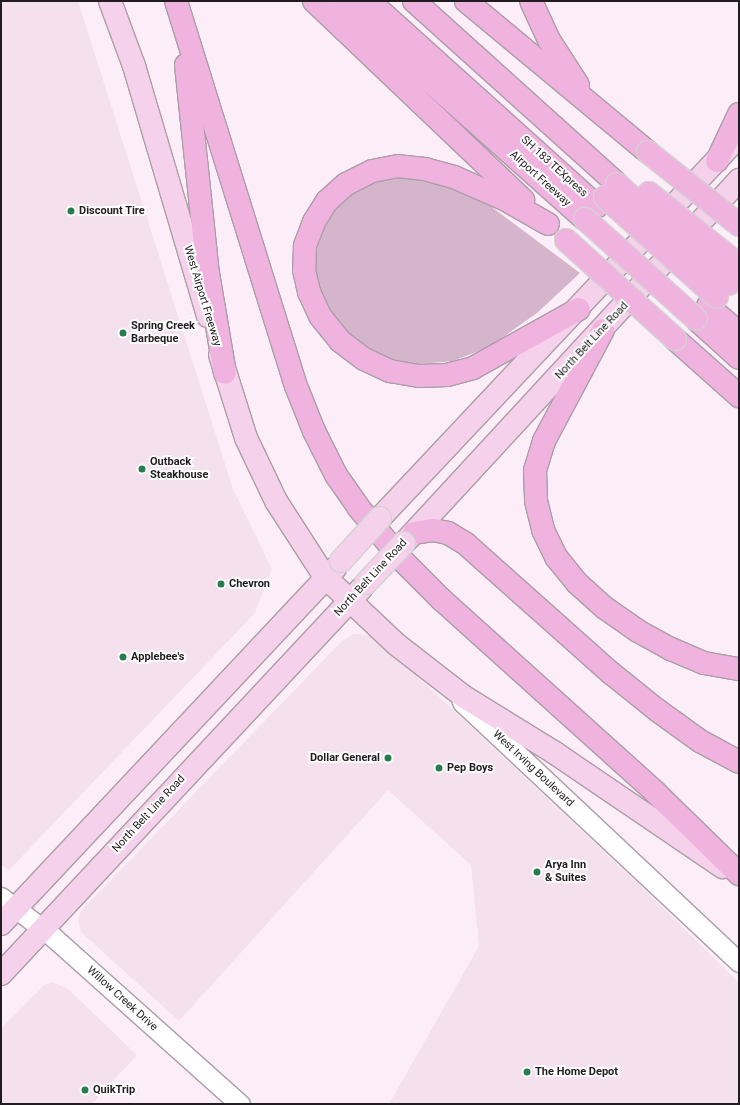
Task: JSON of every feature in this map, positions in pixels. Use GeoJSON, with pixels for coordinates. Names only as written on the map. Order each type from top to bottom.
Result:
{"type":"FeatureCollection","features":[{"type":"Feature","properties":{"kind":"highway"},"geometry":{"type":"LineString","coordinates":[[176,1],[194,124],[208,273],[225,373]]}},
{"type":"Feature","properties":{"kind":"highway"},"geometry":{"type":"LineString","coordinates":[[176,1],[296,386],[314,431],[336,475],[358,507],[404,562],[442,600],[656,793],[739,874]]}},
{"type":"Feature","properties":{"kind":"highway"},"geometry":{"type":"LineString","coordinates":[[314,1],[548,224],[738,396]]}},
{"type":"Feature","properties":{"kind":"highway","name":"Airport Freeway"},"geometry":{"type":"LineString","coordinates":[[340,1],[606,196],[718,300],[739,358]]}},
{"type":"Feature","properties":{"kind":"highway","name":"SH 183 TEXpress"},"geometry":{"type":"LineString","coordinates":[[369,1],[606,196]]}},
{"type":"Feature","properties":{"kind":"highway","name":"SH 183 TEXpress"},"geometry":{"type":"LineString","coordinates":[[386,1],[606,196]]}},
{"type":"Feature","properties":{"kind":"highway","name":"Airport Freeway"},"geometry":{"type":"LineString","coordinates":[[414,1],[546,119],[606,196],[718,300]]}},
{"type":"Feature","properties":{"kind":"highway"},"geometry":{"type":"LineString","coordinates":[[466,1],[648,152],[739,225]]}},
{"type":"Feature","properties":{"kind":"highway"},"geometry":{"type":"LineString","coordinates":[[531,1],[546,34],[565,66],[600,112]]}},
{"type":"Feature","properties":{"kind":"highway"},"geometry":{"type":"LineString","coordinates":[[717,161],[739,114]]}},
{"type":"Feature","properties":{"kind":"highway"},"geometry":{"type":"LineString","coordinates":[[548,224],[504,199],[454,177],[426,169],[398,166],[372,171],[346,184],[327,201],[314,222],[305,246],[304,270],[309,292],[320,316],[340,341],[364,359],[390,371],[419,376],[447,375],[473,368],[579,309]]}},
{"type":"Feature","properties":{"kind":"highway"},"geometry":{"type":"LineString","coordinates":[[606,196],[739,265]]}},
{"type":"Feature","properties":{"kind":"highway"},"geometry":{"type":"LineString","coordinates":[[718,300],[739,317]]}},
{"type":"Feature","properties":{"kind":"highway"},"geometry":{"type":"LineString","coordinates":[[718,300],[739,333]]}},
{"type":"Feature","properties":{"kind":"highway"},"geometry":{"type":"LineString","coordinates":[[603,330],[544,441],[535,470],[536,501],[543,530],[556,557],[577,583],[621,620],[671,649],[704,663],[739,669]]}},
{"type":"Feature","properties":{"kind":"highway"},"geometry":{"type":"LineString","coordinates":[[409,538],[433,530],[448,533],[466,544],[611,673],[657,710],[700,741],[739,762]]}},
{"type":"Feature","properties":{"kind":"main road","name":"West Airport Freeway"},"geometry":{"type":"LineString","coordinates":[[110,1],[134,66],[225,373],[246,438],[280,509],[325,577]]}},
{"type":"Feature","properties":{"kind":"main road"},"geometry":{"type":"LineString","coordinates":[[1,924],[9,902],[341,561],[579,309],[739,136]]}},
{"type":"Feature","properties":{"kind":"main road","name":"North Belt Line Road"},"geometry":{"type":"LineString","coordinates":[[1,974],[603,330],[739,180]]}},
{"type":"Feature","properties":{"kind":"main road","name":"West Irving Boulevard"},"geometry":{"type":"LineString","coordinates":[[325,577],[432,673]]}},
{"type":"Feature","properties":{"kind":"main road"},"geometry":{"type":"LineString","coordinates":[[432,673],[463,696],[644,812],[739,878]]}},
{"type":"Feature","properties":{"kind":"street","name":"West Irving Boulevard"},"geometry":{"type":"LineString","coordinates":[[432,673],[739,962]]}},
{"type":"Feature","properties":{"kind":"street","name":"Willow Creek Drive"},"geometry":{"type":"LineString","coordinates":[[9,902],[43,928],[240,1104]]}},
{"type":"Feature","properties":{"kind":"shaded area"},"geometry":{"type":"Polygon","coordinates":[[[1,1],[78,1],[233,489],[272,569],[255,613],[9,870],[1,865],[1,1]]]}},
{"type":"Feature","properties":{"kind":"shaded area"},"geometry":{"type":"Polygon","coordinates":[[[393,177],[428,180],[457,189],[485,202],[580,273],[537,313],[489,347],[453,361],[408,365],[374,355],[351,339],[326,311],[314,278],[313,248],[344,194],[370,180],[393,177]]]}},
{"type":"Feature","properties":{"kind":"shaded area"},"geometry":{"type":"Polygon","coordinates":[[[354,634],[368,635],[382,643],[651,896],[739,983],[739,1104],[389,1104],[479,946],[471,865],[388,790],[179,1021],[81,932],[78,920],[81,911],[341,642],[354,634]]]}},
{"type":"Feature","properties":{"kind":"shaded area"},"geometry":{"type":"Polygon","coordinates":[[[52,982],[68,989],[137,1055],[92,1104],[1,1104],[1,1029],[44,985],[52,982]]]}},
{"type":"Feature","properties":{"kind":"place","name":"Discount Tire"},"geometry":{"type":"Point","coordinates":[71,211]}},
{"type":"Feature","properties":{"kind":"place","name":"Spring Creek Barbeque"},"geometry":{"type":"Point","coordinates":[123,333]}},
{"type":"Feature","properties":{"kind":"place","name":"Outback Steakhouse"},"geometry":{"type":"Point","coordinates":[142,469]}},
{"type":"Feature","properties":{"kind":"place","name":"Chevron"},"geometry":{"type":"Point","coordinates":[221,584]}},
{"type":"Feature","properties":{"kind":"place","name":"Applebee's"},"geometry":{"type":"Point","coordinates":[123,657]}},
{"type":"Feature","properties":{"kind":"place","name":"Dollar General"},"geometry":{"type":"Point","coordinates":[388,758]}},
{"type":"Feature","properties":{"kind":"place","name":"Pep Boys"},"geometry":{"type":"Point","coordinates":[439,768]}},
{"type":"Feature","properties":{"kind":"place","name":"Arya Inn & Suites"},"geometry":{"type":"Point","coordinates":[537,872]}},
{"type":"Feature","properties":{"kind":"place","name":"The Home Depot"},"geometry":{"type":"Point","coordinates":[527,1072]}},
{"type":"Feature","properties":{"kind":"place","name":"QuikTrip"},"geometry":{"type":"Point","coordinates":[85,1090]}}]}
